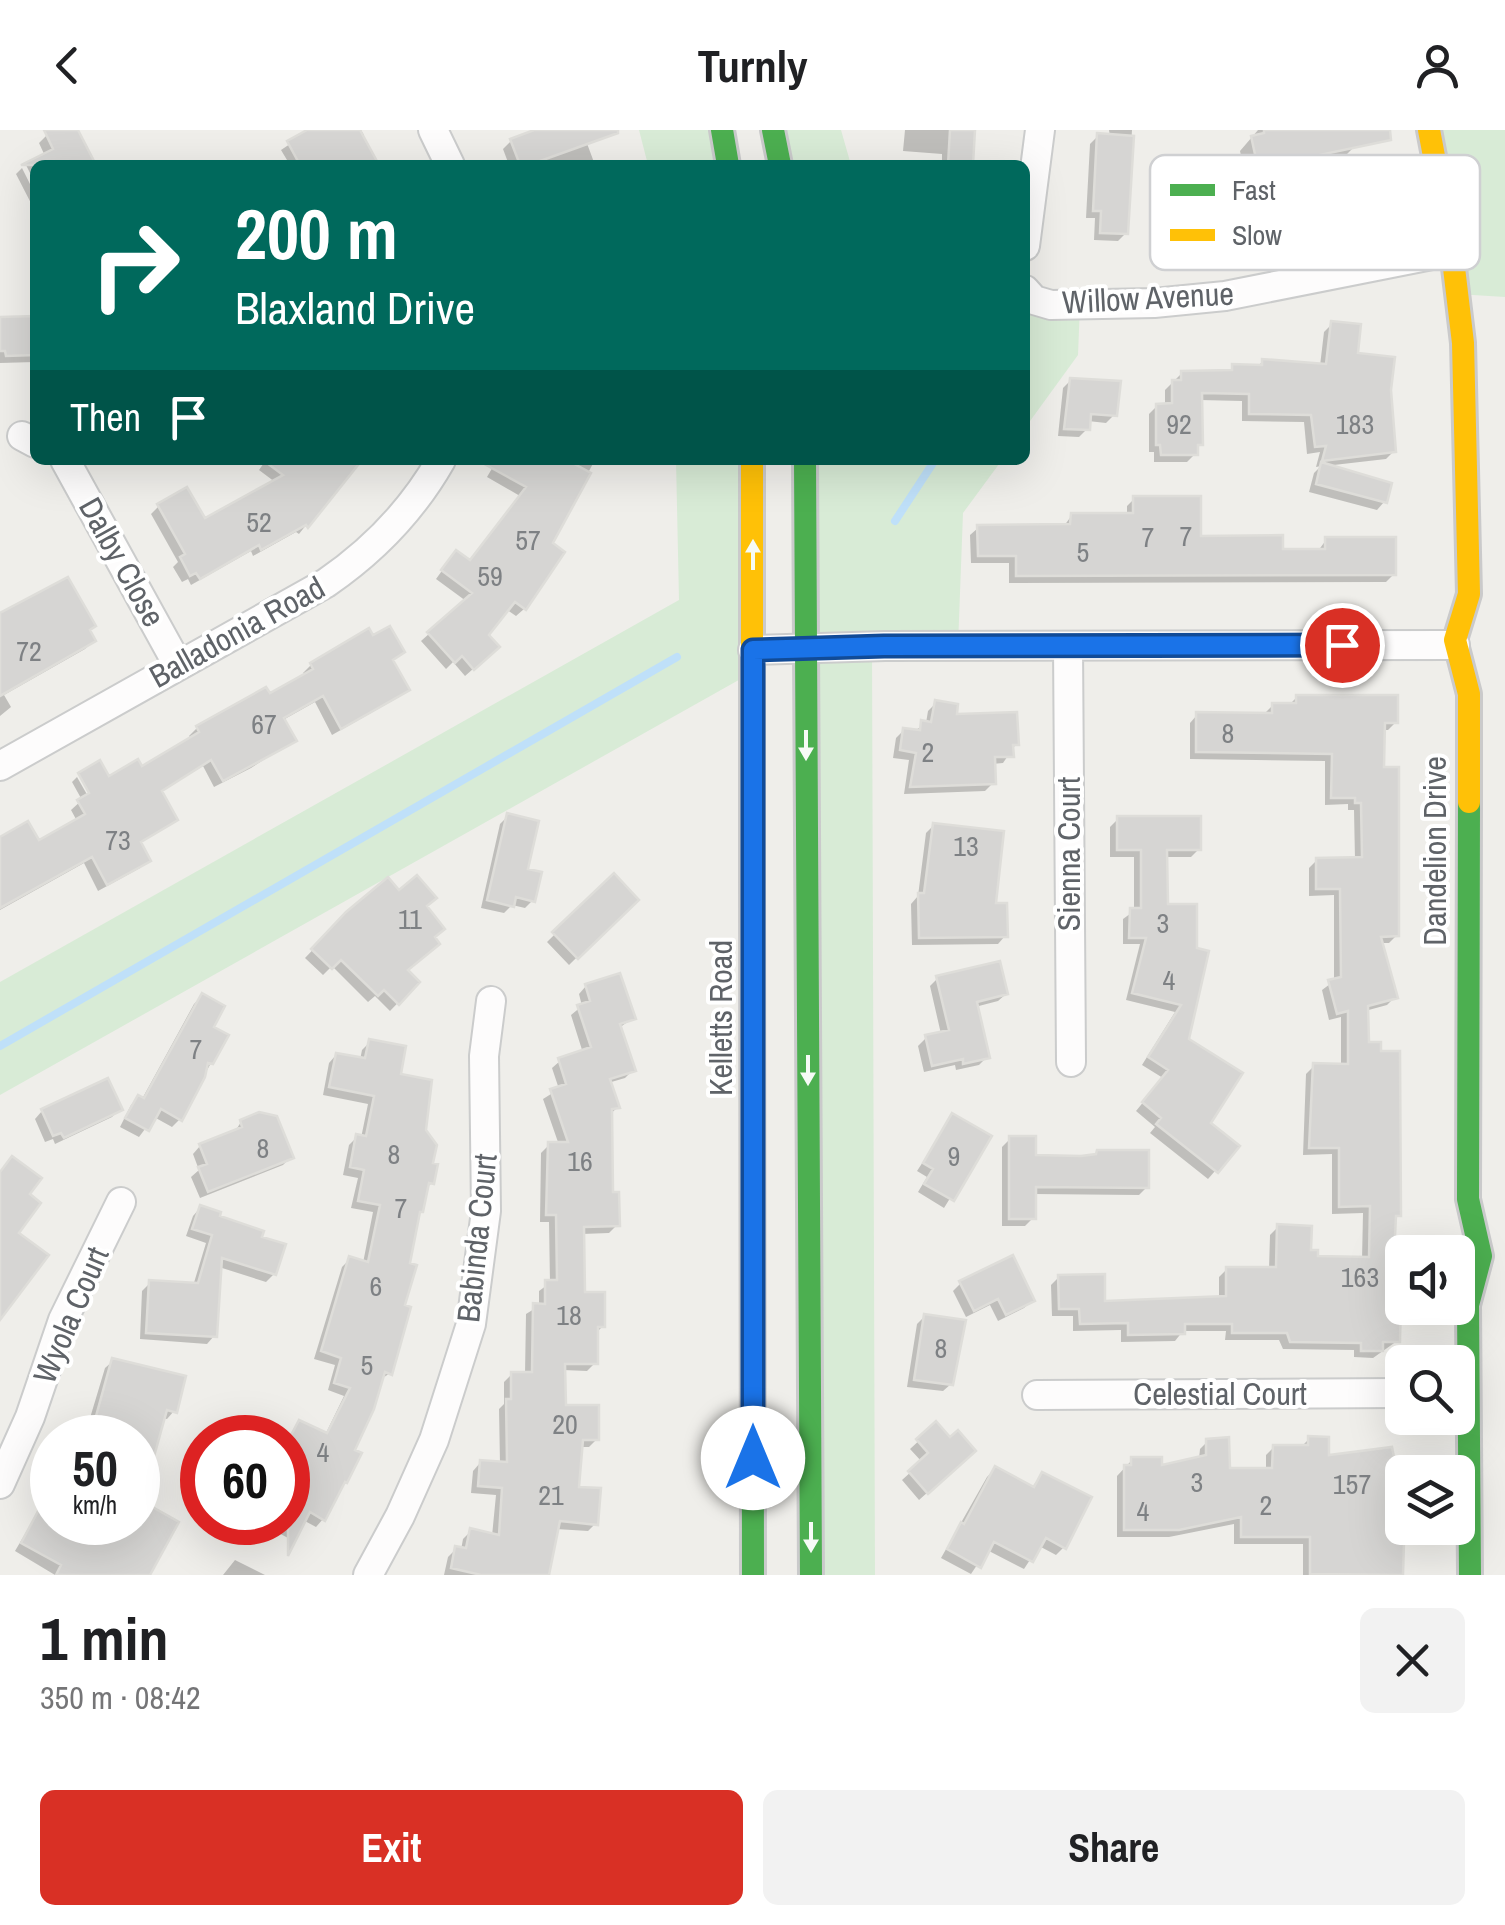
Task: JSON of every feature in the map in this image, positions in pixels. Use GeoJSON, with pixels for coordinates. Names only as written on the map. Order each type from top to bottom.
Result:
{"type":"FeatureCollection","features":[{"type":"Feature","properties":{"kind":"main road"},"geometry":{"type":"LineString","coordinates":[[722,130],[727,160]]}},
{"type":"Feature","properties":{"kind":"main road"},"geometry":{"type":"LineString","coordinates":[[773,130],[779,160]]}},
{"type":"Feature","properties":{"kind":"main road"},"geometry":{"type":"LineString","coordinates":[[1429,130],[1434,155]]}},
{"type":"Feature","properties":{"kind":"main road"},"geometry":{"type":"LineString","coordinates":[[1454,270],[1466,375],[1469,594],[1454,645]]}},
{"type":"Feature","properties":{"kind":"main road","name":"Kelletts Road"},"geometry":{"type":"LineString","coordinates":[[752,465],[753,1575]]}},
{"type":"Feature","properties":{"kind":"main road"},"geometry":{"type":"LineString","coordinates":[[804,465],[811,1575]]}},
{"type":"Feature","properties":{"kind":"main road","name":"Dandelion Drive"},"geometry":{"type":"LineString","coordinates":[[1454,645],[1469,694],[1468,1199],[1470,1221],[1493,1256],[1468,1305],[1466,1345]]}},
{"type":"Feature","properties":{"kind":"main road","name":"Dandelion Drive"},"geometry":{"type":"LineString","coordinates":[[1465,1435],[1470,1575]]}},
{"type":"Feature","properties":{"kind":"street"},"geometry":{"type":"LineString","coordinates":[[433,130],[448,160]]}},
{"type":"Feature","properties":{"kind":"street"},"geometry":{"type":"LineString","coordinates":[[1030,207],[1040,130]]}},
{"type":"Feature","properties":{"kind":"street","name":"Willow Avenue"},"geometry":{"type":"LineString","coordinates":[[1030,296],[1051,305],[1188,301],[1359,270]]}},
{"type":"Feature","properties":{"kind":"street","name":"Dalby Close"},"geometry":{"type":"LineString","coordinates":[[69,465],[178,665]]}},
{"type":"Feature","properties":{"kind":"street","name":"Balladonia Road"},"geometry":{"type":"LineString","coordinates":[[0,766],[326,583],[396,524],[437,465]]}},
{"type":"Feature","properties":{"kind":"street"},"geometry":{"type":"LineString","coordinates":[[753,650],[1454,645]]}},
{"type":"Feature","properties":{"kind":"street","name":"Sienna Court"},"geometry":{"type":"LineString","coordinates":[[1068,646],[1070,1062]]}},
{"type":"Feature","properties":{"kind":"street","name":"Babinda Court"},"geometry":{"type":"LineString","coordinates":[[368,1575],[434,1440],[471,1324],[486,1212],[484,1056],[491,1001]]}},
{"type":"Feature","properties":{"kind":"street","name":"Wyola Court"},"geometry":{"type":"LineString","coordinates":[[0,1484],[30,1417],[63,1320],[120,1202]]}},
{"type":"Feature","properties":{"kind":"street","name":"Celestial Court"},"geometry":{"type":"LineString","coordinates":[[1037,1396],[1385,1393]]}},
{"type":"Feature","properties":{"kind":"green space"},"geometry":{"type":"Polygon","coordinates":[[[639,130],[722,130],[727,160],[647,160],[639,130]]]}},
{"type":"Feature","properties":{"kind":"green space"},"geometry":{"type":"Polygon","coordinates":[[[773,130],[841,130],[850,160],[779,160],[773,130]]]}},
{"type":"Feature","properties":{"kind":"green space"},"geometry":{"type":"Polygon","coordinates":[[[1429,130],[1505,130],[1505,297],[1457,294],[1453,270],[1480,270],[1480,155],[1433,155],[1429,130]]]}},
{"type":"Feature","properties":{"kind":"green space"},"geometry":{"type":"Polygon","coordinates":[[[1030,291],[1080,304],[1078,355],[1030,421],[1030,291]]]}},
{"type":"Feature","properties":{"kind":"green space"},"geometry":{"type":"Polygon","coordinates":[[[676,465],[752,465],[753,672],[0,1095],[0,982],[679,600],[676,465]]]}},
{"type":"Feature","properties":{"kind":"green space"},"geometry":{"type":"Polygon","coordinates":[[[805,465],[998,465],[963,513],[958,646],[872,646],[875,1575],[811,1575],[805,465]]]}},
{"type":"Feature","properties":{"kind":"building"},"geometry":{"type":"Polygon","coordinates":[[[44,130],[78,130],[93,160],[31,160],[53,149],[44,130]]]}},
{"type":"Feature","properties":{"kind":"building"},"geometry":{"type":"Polygon","coordinates":[[[307,130],[360,130],[376,160],[297,160],[287,141],[307,130]]]}},
{"type":"Feature","properties":{"kind":"building"},"geometry":{"type":"Polygon","coordinates":[[[534,130],[618,130],[543,160],[518,160],[510,139],[534,130]]]}},
{"type":"Feature","properties":{"kind":"building"},"geometry":{"type":"Polygon","coordinates":[[[950,130],[975,130],[973,160],[948,160],[950,130]]]}},
{"type":"Feature","properties":{"kind":"building"},"geometry":{"type":"Polygon","coordinates":[[[1390,130],[1391,140],[1320,155],[1255,155],[1251,136],[1390,130]]]}},
{"type":"Feature","properties":{"kind":"building"},"geometry":{"type":"Polygon","coordinates":[[[1097,133],[1134,136],[1128,234],[1100,233],[1101,211],[1093,211],[1097,133]]]}},
{"type":"Feature","properties":{"kind":"building"},"geometry":{"type":"Polygon","coordinates":[[[30,316],[30,355],[6,356],[5,351],[0,351],[0,317],[30,316]]]}},
{"type":"Feature","properties":{"kind":"building"},"geometry":{"type":"Polygon","coordinates":[[[1331,321],[1361,324],[1358,353],[1395,357],[1391,390],[1396,452],[1322,461],[1326,446],[1315,447],[1311,415],[1249,414],[1249,394],[1202,393],[1203,445],[1198,445],[1198,455],[1161,455],[1160,445],[1156,445],[1156,404],[1172,403],[1172,380],[1181,380],[1181,371],[1232,370],[1232,364],[1262,365],[1262,359],[1326,364],[1331,321]]]}},
{"type":"Feature","properties":{"kind":"building"},"geometry":{"type":"Polygon","coordinates":[[[1070,378],[1121,381],[1117,416],[1091,414],[1090,430],[1064,429],[1070,378]]]}},
{"type":"Feature","properties":{"kind":"building"},"geometry":{"type":"Polygon","coordinates":[[[1321,462],[1392,483],[1387,503],[1316,484],[1321,462]]]}},
{"type":"Feature","properties":{"kind":"building"},"geometry":{"type":"Polygon","coordinates":[[[270,465],[358,465],[308,528],[306,525],[261,550],[259,545],[200,579],[196,573],[190,576],[180,557],[185,554],[157,504],[187,487],[205,518],[283,475],[270,465]]]}},
{"type":"Feature","properties":{"kind":"building"},"geometry":{"type":"Polygon","coordinates":[[[486,465],[576,465],[591,473],[553,543],[565,552],[526,610],[515,602],[489,635],[500,647],[474,670],[462,656],[455,663],[427,632],[472,593],[441,570],[456,550],[470,560],[526,487],[486,465]]]}},
{"type":"Feature","properties":{"kind":"building"},"geometry":{"type":"Polygon","coordinates":[[[1133,496],[1201,496],[1201,536],[1283,535],[1283,549],[1325,549],[1325,537],[1396,537],[1396,575],[1016,576],[1016,556],[978,556],[977,525],[1070,524],[1071,513],[1133,513],[1133,496]]]}},
{"type":"Feature","properties":{"kind":"building"},"geometry":{"type":"Polygon","coordinates":[[[68,577],[96,626],[90,630],[96,641],[0,696],[0,613],[68,577]]]}},
{"type":"Feature","properties":{"kind":"building"},"geometry":{"type":"Polygon","coordinates":[[[390,626],[405,652],[393,660],[410,690],[341,729],[323,696],[284,718],[297,741],[223,781],[211,760],[162,791],[178,820],[141,842],[151,861],[107,885],[92,857],[0,908],[0,837],[28,821],[39,840],[85,814],[77,800],[89,793],[78,773],[100,760],[109,776],[138,759],[142,766],[199,732],[196,726],[266,687],[270,693],[313,669],[310,663],[369,628],[373,635],[390,626]]]}},
{"type":"Feature","properties":{"kind":"building"},"geometry":{"type":"Polygon","coordinates":[[[1296,695],[1398,695],[1398,723],[1385,723],[1384,767],[1399,767],[1399,936],[1381,937],[1398,998],[1368,1006],[1369,1042],[1381,1042],[1381,1051],[1400,1051],[1401,1216],[1396,1216],[1395,1235],[1385,1235],[1385,1325],[1400,1325],[1400,1342],[1383,1342],[1383,1351],[1361,1351],[1361,1343],[1290,1342],[1287,1333],[1232,1333],[1232,1324],[1185,1324],[1185,1334],[1128,1335],[1128,1323],[1080,1324],[1079,1309],[1059,1309],[1058,1275],[1105,1274],[1105,1301],[1226,1296],[1226,1267],[1276,1267],[1277,1224],[1312,1226],[1311,1250],[1318,1250],[1318,1256],[1369,1257],[1370,1206],[1339,1207],[1339,1148],[1309,1148],[1313,1063],[1348,1064],[1348,1011],[1337,1014],[1328,980],[1341,977],[1340,889],[1316,889],[1316,858],[1362,857],[1361,803],[1355,803],[1355,798],[1331,798],[1332,754],[1196,752],[1196,712],[1272,713],[1272,703],[1296,703],[1296,695]]]}},
{"type":"Feature","properties":{"kind":"building"},"geometry":{"type":"Polygon","coordinates":[[[935,700],[958,704],[957,714],[1017,712],[1019,745],[1013,745],[1014,757],[995,757],[996,784],[910,787],[916,753],[900,750],[903,728],[920,730],[921,720],[931,722],[935,700]]]}},
{"type":"Feature","properties":{"kind":"building"},"geometry":{"type":"Polygon","coordinates":[[[507,813],[539,821],[528,869],[542,872],[535,902],[516,897],[514,907],[487,900],[507,813]]]}},
{"type":"Feature","properties":{"kind":"building"},"geometry":{"type":"Polygon","coordinates":[[[1117,816],[1201,816],[1201,850],[1167,850],[1168,904],[1197,904],[1197,948],[1209,951],[1189,1039],[1243,1073],[1211,1123],[1240,1146],[1218,1173],[1156,1124],[1161,1118],[1142,1102],[1168,1070],[1148,1057],[1181,1005],[1132,993],[1146,938],[1129,938],[1130,908],[1141,908],[1141,850],[1117,850],[1117,816]]]}},
{"type":"Feature","properties":{"kind":"building"},"geometry":{"type":"Polygon","coordinates":[[[933,823],[1004,831],[996,903],[1007,903],[1008,937],[919,938],[918,893],[924,893],[933,823]]]}},
{"type":"Feature","properties":{"kind":"building"},"geometry":{"type":"Polygon","coordinates":[[[614,873],[639,900],[578,959],[552,932],[614,873]]]}},
{"type":"Feature","properties":{"kind":"building"},"geometry":{"type":"Polygon","coordinates":[[[417,875],[437,898],[427,906],[445,929],[435,937],[440,944],[408,970],[420,982],[399,1005],[384,990],[378,996],[341,960],[332,969],[311,949],[346,912],[388,877],[399,890],[417,875]]]}},
{"type":"Feature","properties":{"kind":"building"},"geometry":{"type":"Polygon","coordinates":[[[1000,961],[1008,994],[977,1002],[990,1058],[932,1066],[925,1035],[949,1030],[936,976],[1000,961]]]}},
{"type":"Feature","properties":{"kind":"building"},"geometry":{"type":"Polygon","coordinates":[[[620,973],[636,1019],[620,1024],[636,1071],[610,1079],[620,1108],[612,1109],[613,1192],[619,1192],[620,1226],[584,1227],[585,1292],[605,1292],[605,1327],[598,1327],[598,1364],[565,1364],[566,1405],[599,1405],[599,1440],[583,1440],[579,1487],[601,1488],[598,1525],[560,1521],[549,1575],[481,1575],[451,1568],[455,1546],[466,1548],[470,1528],[499,1535],[502,1488],[478,1486],[480,1460],[507,1462],[506,1399],[511,1399],[511,1372],[532,1372],[533,1303],[545,1304],[545,1280],[557,1280],[556,1215],[546,1215],[548,1142],[568,1142],[550,1089],[566,1084],[558,1058],[591,1047],[577,1005],[590,1001],[585,984],[620,973]]]}},
{"type":"Feature","properties":{"kind":"building"},"geometry":{"type":"Polygon","coordinates":[[[202,993],[225,1006],[214,1027],[229,1035],[213,1064],[208,1063],[182,1121],[161,1109],[149,1131],[125,1118],[138,1095],[144,1098],[202,993]]]}},
{"type":"Feature","properties":{"kind":"building"},"geometry":{"type":"Polygon","coordinates":[[[369,1039],[406,1046],[401,1074],[432,1080],[426,1130],[437,1145],[433,1163],[438,1164],[434,1184],[429,1183],[420,1212],[410,1263],[417,1265],[405,1305],[411,1307],[392,1375],[385,1372],[374,1409],[355,1450],[362,1453],[325,1521],[310,1512],[310,1425],[327,1433],[350,1388],[334,1383],[341,1358],[321,1351],[349,1256],[368,1262],[380,1205],[358,1201],[364,1170],[350,1167],[356,1134],[366,1136],[374,1096],[329,1087],[336,1053],[365,1058],[369,1039]]]}},
{"type":"Feature","properties":{"kind":"building"},"geometry":{"type":"Polygon","coordinates":[[[108,1078],[123,1110],[64,1138],[61,1133],[53,1136],[41,1109],[108,1078]]]}},
{"type":"Feature","properties":{"kind":"building"},"geometry":{"type":"Polygon","coordinates":[[[259,1112],[277,1116],[294,1158],[208,1192],[198,1167],[207,1164],[199,1144],[242,1127],[240,1120],[259,1112]]]}},
{"type":"Feature","properties":{"kind":"building"},"geometry":{"type":"Polygon","coordinates":[[[952,1113],[992,1136],[954,1201],[924,1184],[933,1169],[923,1163],[952,1113]]]}},
{"type":"Feature","properties":{"kind":"building"},"geometry":{"type":"Polygon","coordinates":[[[1009,1136],[1036,1136],[1036,1155],[1149,1150],[1149,1188],[1036,1187],[1036,1219],[1009,1219],[1009,1136]]]}},
{"type":"Feature","properties":{"kind":"building"},"geometry":{"type":"Polygon","coordinates":[[[12,1156],[42,1178],[30,1194],[41,1203],[19,1233],[49,1255],[0,1320],[0,1172],[12,1156]]]}},
{"type":"Feature","properties":{"kind":"building"},"geometry":{"type":"Polygon","coordinates":[[[200,1205],[264,1231],[262,1237],[286,1244],[276,1275],[222,1258],[217,1337],[146,1333],[149,1280],[198,1283],[212,1235],[192,1229],[200,1205]]]}},
{"type":"Feature","properties":{"kind":"building"},"geometry":{"type":"Polygon","coordinates":[[[1013,1255],[1035,1301],[1006,1315],[998,1299],[974,1311],[959,1281],[1013,1255]]]}},
{"type":"Feature","properties":{"kind":"building"},"geometry":{"type":"Polygon","coordinates":[[[924,1314],[966,1320],[953,1385],[914,1380],[924,1314]]]}},
{"type":"Feature","properties":{"kind":"building"},"geometry":{"type":"Polygon","coordinates":[[[112,1358],[186,1376],[177,1413],[167,1410],[160,1435],[160,1415],[96,1415],[112,1358]]]}},
{"type":"Feature","properties":{"kind":"building"},"geometry":{"type":"Polygon","coordinates":[[[936,1421],[950,1437],[958,1430],[976,1451],[928,1494],[908,1471],[928,1453],[916,1439],[936,1421]]]}},
{"type":"Feature","properties":{"kind":"building"},"geometry":{"type":"Polygon","coordinates":[[[1308,1436],[1329,1437],[1329,1455],[1392,1447],[1394,1455],[1385,1455],[1385,1545],[1404,1545],[1403,1575],[1310,1574],[1310,1537],[1241,1537],[1241,1517],[1179,1530],[1124,1530],[1124,1465],[1131,1465],[1131,1457],[1162,1457],[1162,1465],[1206,1455],[1206,1439],[1229,1437],[1230,1468],[1272,1468],[1273,1445],[1308,1445],[1308,1436]]]}},
{"type":"Feature","properties":{"kind":"building"},"geometry":{"type":"Polygon","coordinates":[[[995,1466],[1034,1487],[1042,1472],[1092,1497],[1066,1549],[1046,1538],[1033,1562],[994,1542],[981,1568],[947,1549],[995,1466]]]}},
{"type":"Feature","properties":{"kind":"building"},"geometry":{"type":"Polygon","coordinates":[[[160,1511],[179,1522],[150,1575],[56,1575],[61,1565],[21,1543],[30,1526],[30,1545],[160,1545],[160,1511]]]}},
{"type":"Feature","properties":{"kind":"waterway"},"geometry":{"type":"LineString","coordinates":[[895,521],[932,465]]}},
{"type":"Feature","properties":{"kind":"waterway"},"geometry":{"type":"LineString","coordinates":[[0,1046],[677,657]]}},
{"type":"Feature","properties":{"kind":"traffic: fast"},"geometry":{"type":"LineString","coordinates":[[722,130],[727,160]]}},
{"type":"Feature","properties":{"kind":"traffic: fast"},"geometry":{"type":"LineString","coordinates":[[773,130],[779,160]]}},
{"type":"Feature","properties":{"kind":"traffic: fast"},"geometry":{"type":"LineString","coordinates":[[805,465],[811,1575]]}},
{"type":"Feature","properties":{"kind":"traffic: fast"},"geometry":{"type":"LineString","coordinates":[[1469,802],[1468,1199],[1481,1256],[1468,1305],[1470,1575]]}},
{"type":"Feature","properties":{"kind":"traffic: fast"},"geometry":{"type":"LineString","coordinates":[[752,879],[753,1575]]}},
{"type":"Feature","properties":{"kind":"traffic: slow"},"geometry":{"type":"LineString","coordinates":[[1429,130],[1434,155]]}},
{"type":"Feature","properties":{"kind":"traffic: slow"},"geometry":{"type":"LineString","coordinates":[[1454,270],[1463,343],[1469,594],[1455,640],[1469,694],[1469,802]]}},
{"type":"Feature","properties":{"kind":"traffic: slow"},"geometry":{"type":"LineString","coordinates":[[752,465],[752,879]]}},
{"type":"Feature","properties":{"kind":"route"},"geometry":{"type":"LineString","coordinates":[[753,1458],[753,650],[1342,645]]}}]}
